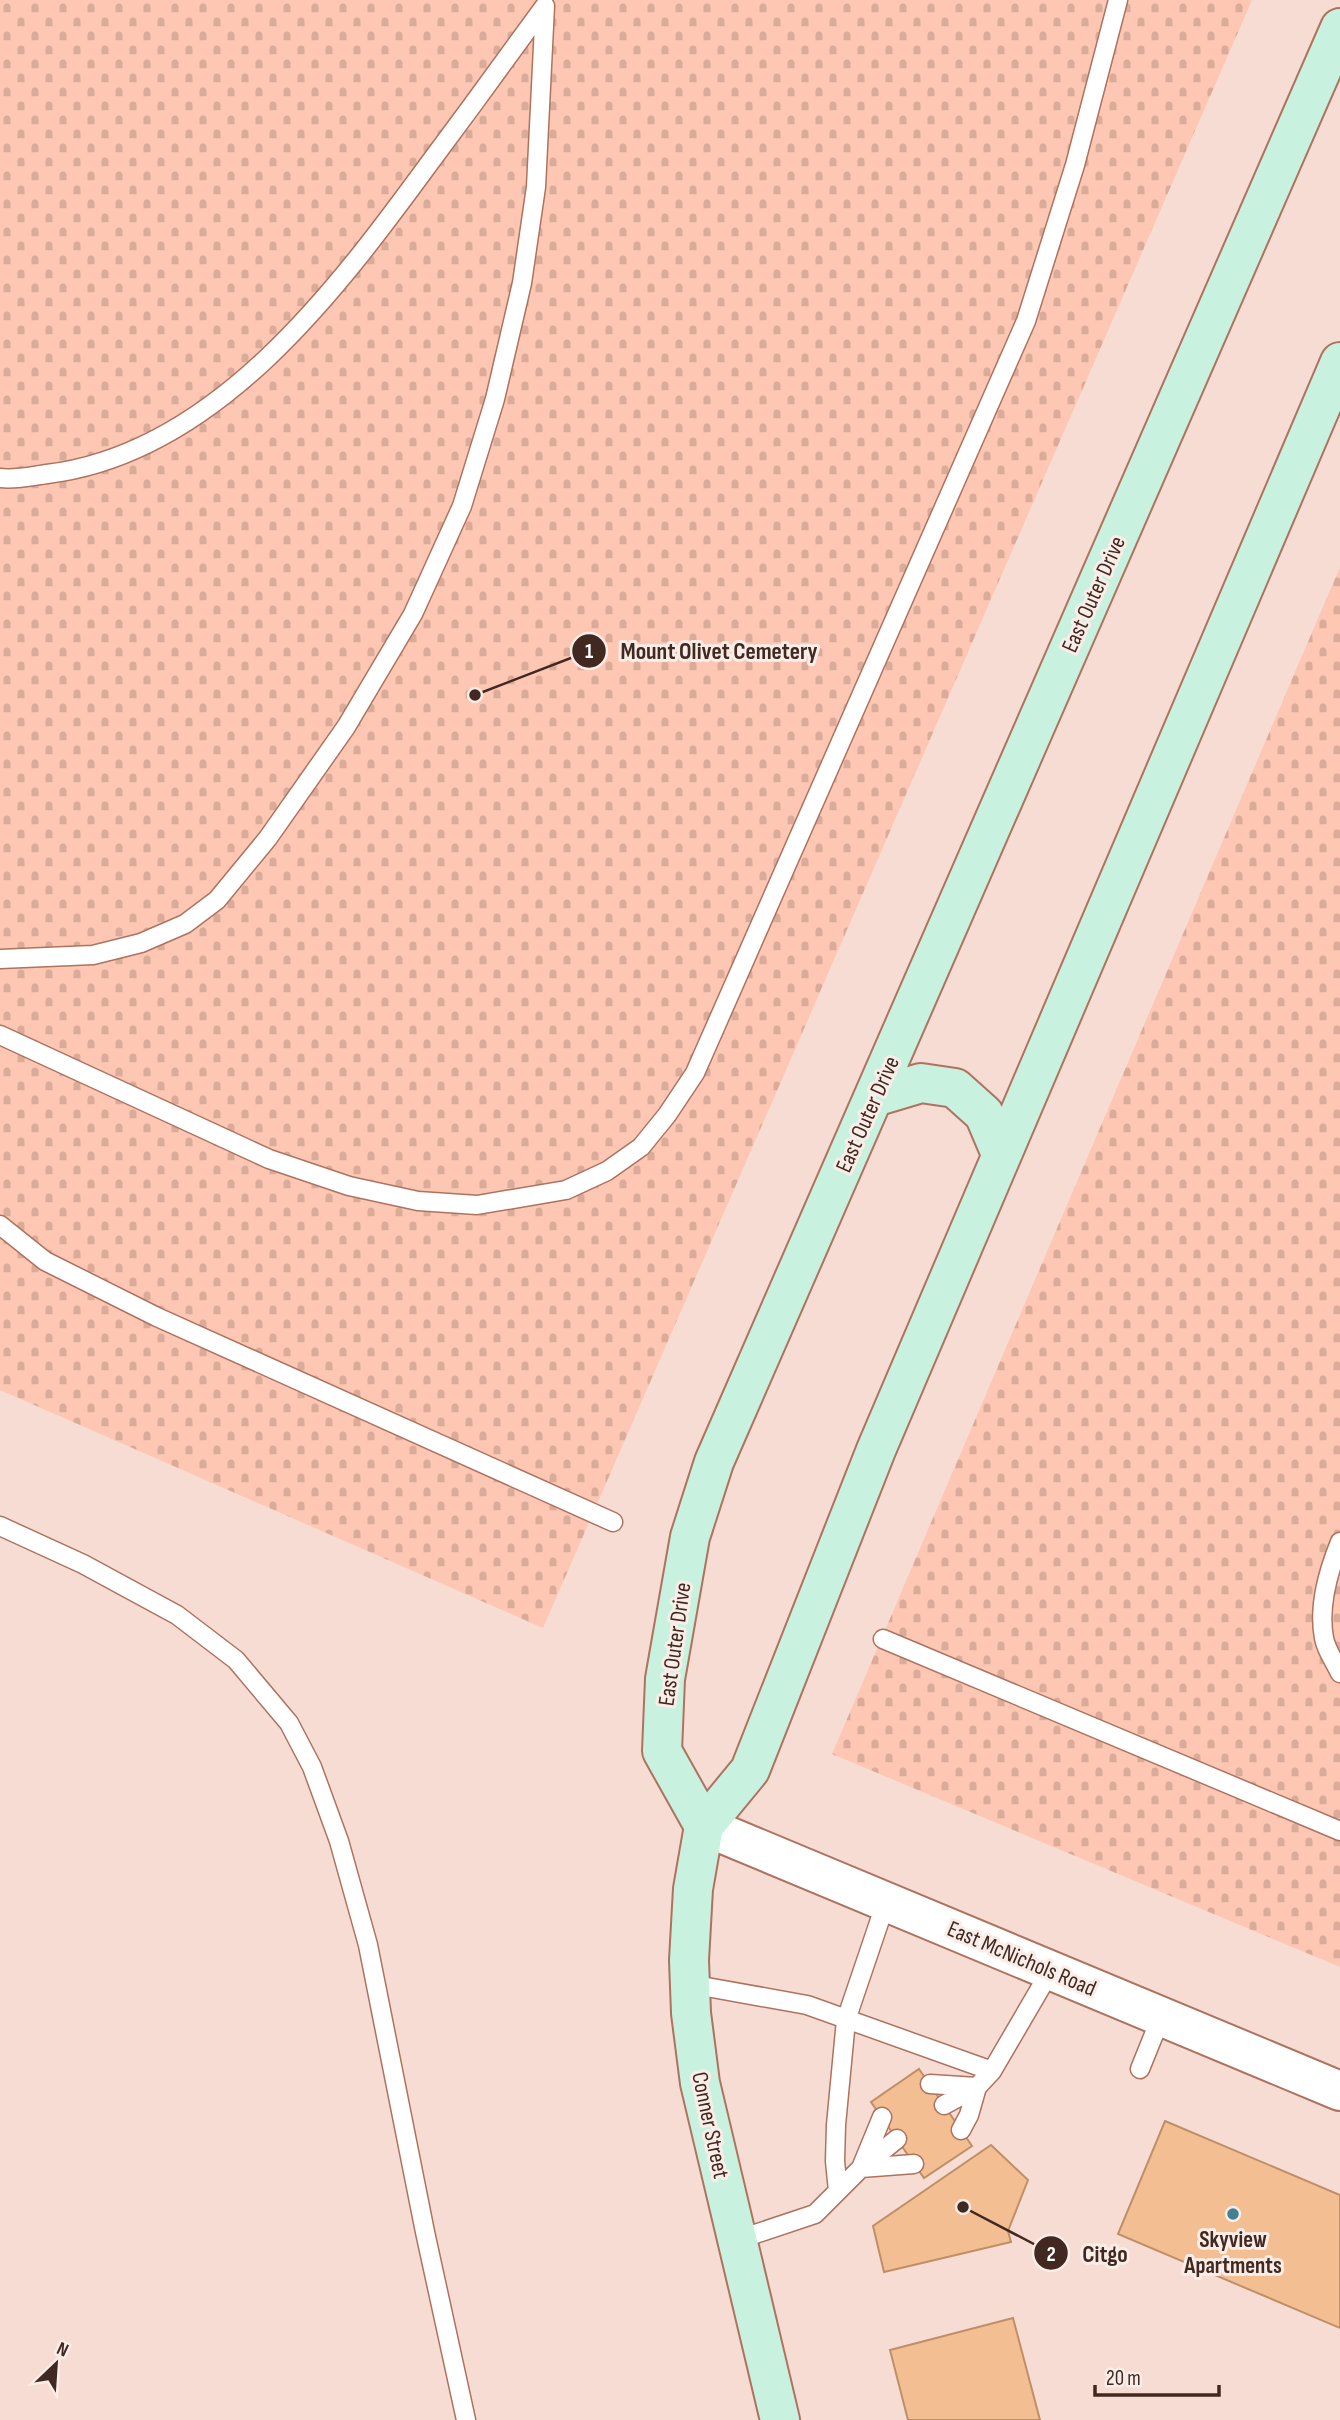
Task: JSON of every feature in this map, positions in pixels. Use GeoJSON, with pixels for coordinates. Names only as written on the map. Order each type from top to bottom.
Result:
{"type":"FeatureCollection","features":[{"type":"Feature","properties":{"kind":"main road","name":"East Outer Drive"},"geometry":{"type":"LineString","coordinates":[[704,1826],[662,1751],[664,1679],[690,1537],[714,1462],[1340,28]]}},
{"type":"Feature","properties":{"kind":"main road"},"geometry":{"type":"LineString","coordinates":[[704,1826],[750,1770],[876,1450],[1340,362]]}},
{"type":"Feature","properties":{"kind":"main road"},"geometry":{"type":"LineString","coordinates":[[874,1097],[921,1083],[956,1088],[984,1114],[1001,1154]]}},
{"type":"Feature","properties":{"kind":"main road","name":"Conner Street"},"geometry":{"type":"LineString","coordinates":[[704,1826],[693,1889],[689,1960],[691,2013],[700,2083],[780,2420]]}},
{"type":"Feature","properties":{"kind":"street","name":"East McNichols Road"},"geometry":{"type":"LineString","coordinates":[[704,1826],[1340,2091]]}},
{"type":"Feature","properties":{"kind":"lane"},"geometry":{"type":"LineString","coordinates":[[0,1035],[269,1159],[349,1186],[418,1201],[477,1205],[566,1190],[607,1171],[641,1147],[667,1115],[695,1073],[1027,321],[1075,165],[1118,0]]}},
{"type":"Feature","properties":{"kind":"lane"},"geometry":{"type":"LineString","coordinates":[[0,478],[78,471],[130,453],[184,423],[235,386],[286,339],[362,256],[545,3]]}},
{"type":"Feature","properties":{"kind":"lane"},"geometry":{"type":"LineString","coordinates":[[0,958],[93,955],[141,943],[185,924],[217,900],[268,838],[346,727],[413,614],[462,506],[495,399],[522,282],[536,187],[545,3]]}},
{"type":"Feature","properties":{"kind":"lane"},"geometry":{"type":"LineString","coordinates":[[0,1225],[45,1261],[157,1317],[612,1522]]}},
{"type":"Feature","properties":{"kind":"lane"},"geometry":{"type":"LineString","coordinates":[[0,1526],[83,1564],[177,1615],[236,1660],[289,1723],[312,1768],[339,1841],[368,1945],[425,2232],[466,2420]]}},
{"type":"Feature","properties":{"kind":"lane"},"geometry":{"type":"LineString","coordinates":[[1340,1542],[1330,1566],[1323,1600],[1324,1639],[1340,1673]]}},
{"type":"Feature","properties":{"kind":"lane"},"geometry":{"type":"LineString","coordinates":[[883,1639],[1340,1831]]}},
{"type":"Feature","properties":{"kind":"lane"},"geometry":{"type":"LineString","coordinates":[[838,2190],[835,2161],[836,2125],[846,2020],[886,1902]]}},
{"type":"Feature","properties":{"kind":"lane"},"geometry":{"type":"LineString","coordinates":[[944,2105],[976,2087],[992,2071],[1051,1970]]}},
{"type":"Feature","properties":{"kind":"lane"},"geometry":{"type":"LineString","coordinates":[[690,1984],[807,2005],[992,2071]]}},
{"type":"Feature","properties":{"kind":"lane"},"geometry":{"type":"LineString","coordinates":[[1140,2069],[1161,2017]]}},
{"type":"Feature","properties":{"kind":"lane"},"geometry":{"type":"LineString","coordinates":[[930,2084],[976,2087]]}},
{"type":"Feature","properties":{"kind":"lane"},"geometry":{"type":"LineString","coordinates":[[961,2130],[976,2087]]}},
{"type":"Feature","properties":{"kind":"lane"},"geometry":{"type":"LineString","coordinates":[[861,2168],[882,2117]]}},
{"type":"Feature","properties":{"kind":"lane"},"geometry":{"type":"LineString","coordinates":[[737,2240],[815,2214],[861,2168],[897,2139]]}},
{"type":"Feature","properties":{"kind":"lane"},"geometry":{"type":"LineString","coordinates":[[861,2168],[914,2164]]}},
{"type":"Feature","properties":{"kind":"green space"},"geometry":{"type":"Polygon","coordinates":[[[0,0],[1252,0],[543,1628],[0,1390],[0,0]]]}},
{"type":"Feature","properties":{"kind":"green space"},"geometry":{"type":"Polygon","coordinates":[[[1340,567],[1340,1967],[832,1754],[1340,567]]]}},
{"type":"Feature","properties":{"kind":"building"},"geometry":{"type":"Polygon","coordinates":[[[919,2069],[972,2146],[924,2178],[871,2102],[919,2069]]]}},
{"type":"Feature","properties":{"kind":"building","name":"Skyview Apartments"},"geometry":{"type":"Polygon","coordinates":[[[1165,2121],[1340,2195],[1340,2328],[1118,2234],[1165,2121]]]}},
{"type":"Feature","properties":{"kind":"building"},"geometry":{"type":"Polygon","coordinates":[[[991,2145],[1028,2180],[1008,2231],[1011,2242],[884,2272],[873,2226],[991,2145]]]}},
{"type":"Feature","properties":{"kind":"building"},"geometry":{"type":"Polygon","coordinates":[[[1013,2318],[1040,2420],[908,2420],[890,2350],[1013,2318]]]}},
{"type":"Feature","properties":{"kind":"place","name":"Mount Olivet Cemetery"},"geometry":{"type":"Point","coordinates":[475,695]}},
{"type":"Feature","properties":{"kind":"place","name":"Citgo"},"geometry":{"type":"Point","coordinates":[963,2207]}},
{"type":"Feature","properties":{"kind":"place","name":"Skyview Apartments"},"geometry":{"type":"Point","coordinates":[1233,2214]}}]}
